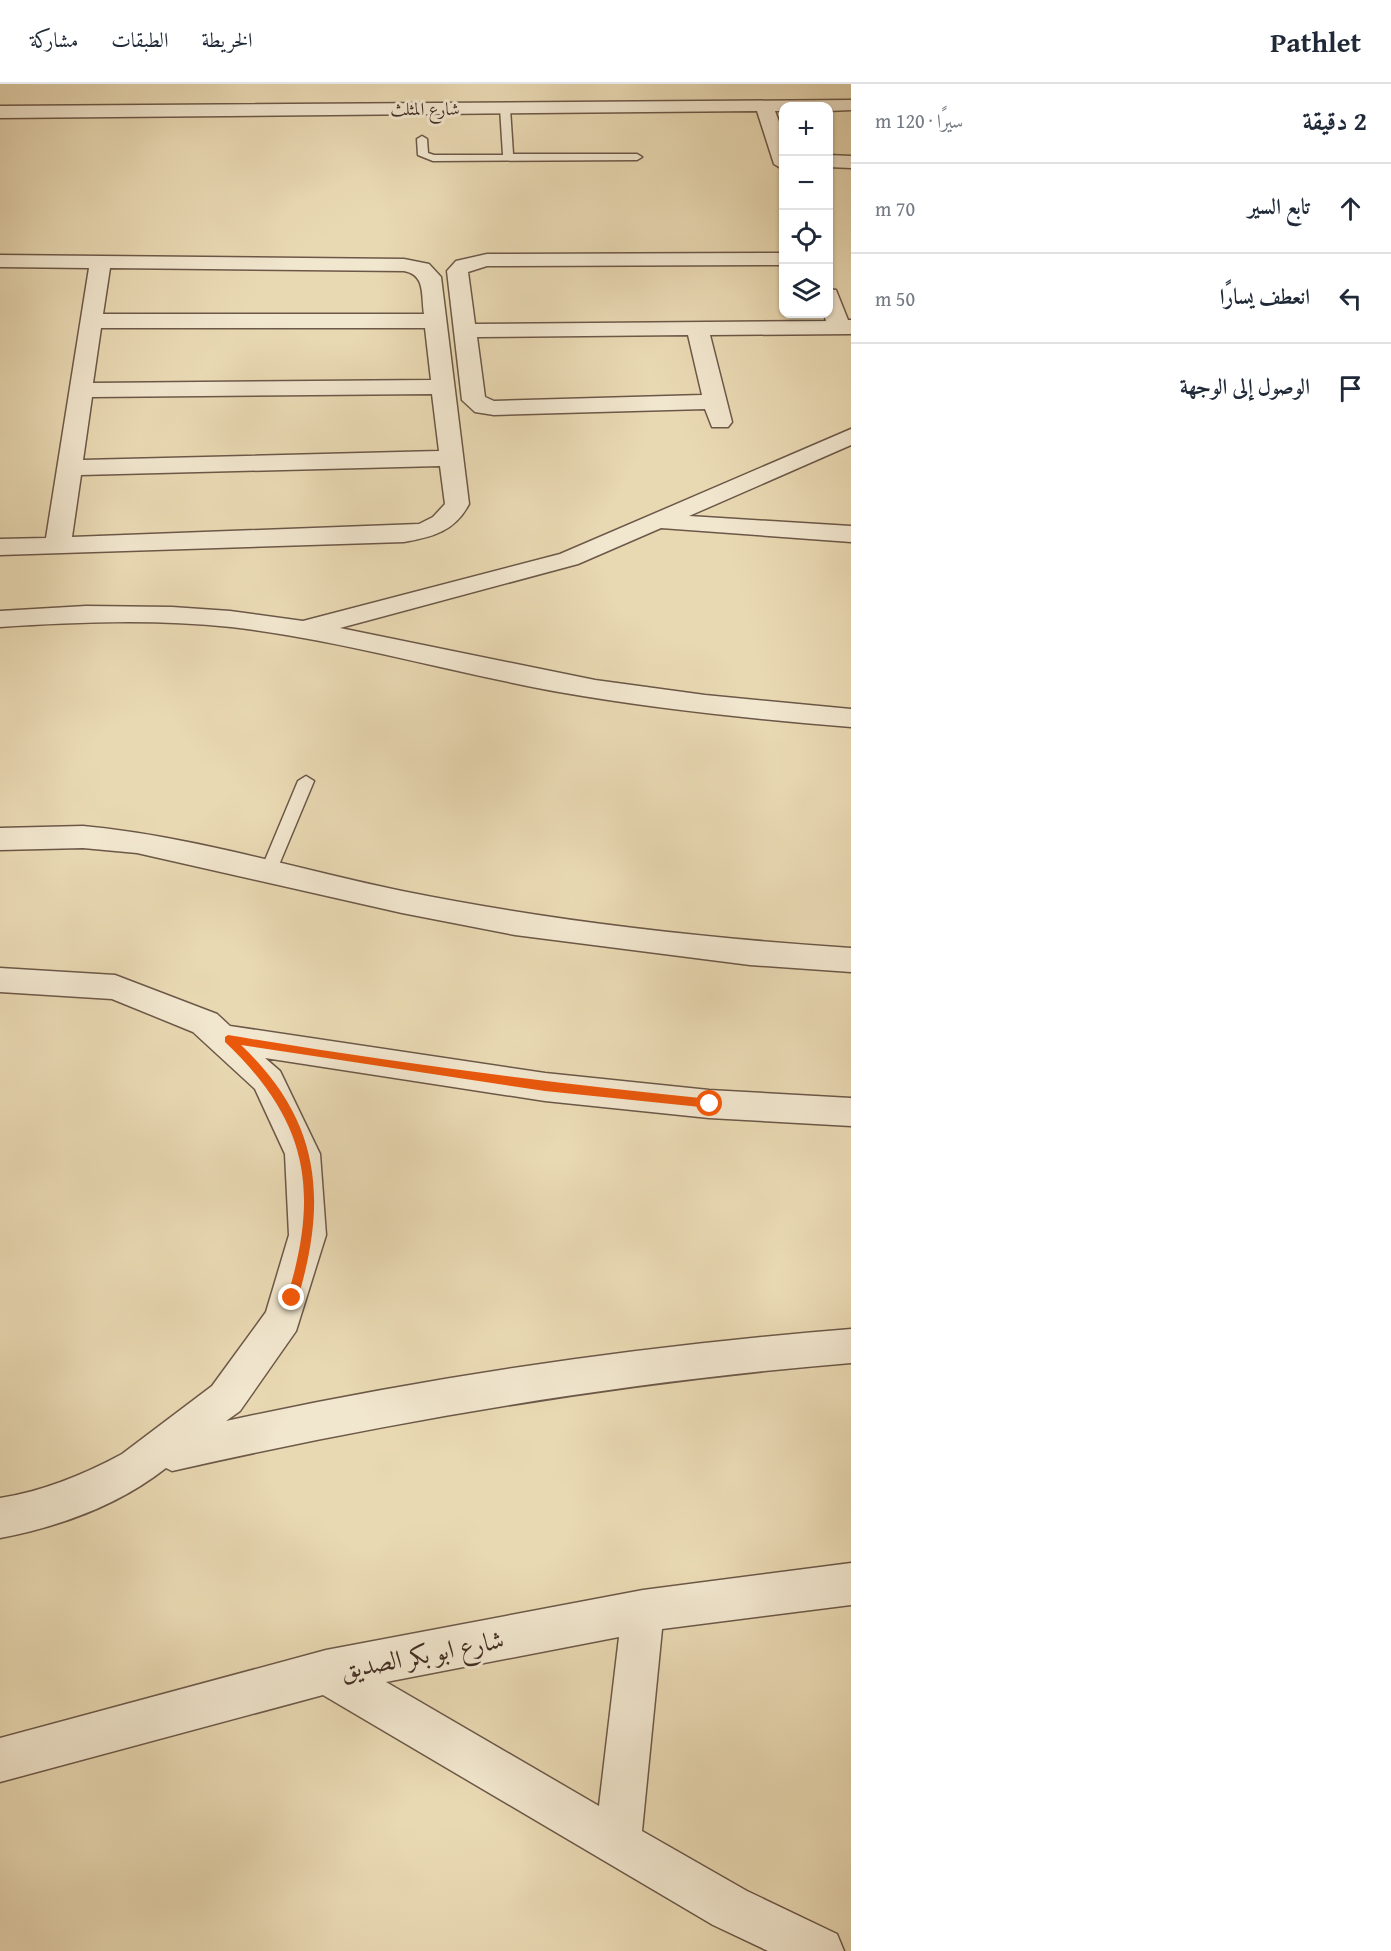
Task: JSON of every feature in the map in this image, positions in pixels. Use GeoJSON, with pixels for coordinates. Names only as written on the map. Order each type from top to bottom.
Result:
{"type":"FeatureCollection","features":[{"type":"Feature","properties":{"kind":"street","name":"شارع المثلث"},"geometry":{"type":"LineString","coordinates":[[0,112],[505,108],[763,93],[851,105]]}},
{"type":"Feature","properties":{"kind":"street"},"geometry":{"type":"LineString","coordinates":[[763,93],[781,156]]}},
{"type":"Feature","properties":{"kind":"street"},"geometry":{"type":"LineString","coordinates":[[833,161],[851,162]]}},
{"type":"Feature","properties":{"kind":"street"},"geometry":{"type":"LineString","coordinates":[[697,328],[718,412],[483,407],[474,400],[457,271],[463,265],[474,261],[779,259]]}},
{"type":"Feature","properties":{"kind":"street"},"geometry":{"type":"LineString","coordinates":[[0,261],[414,266],[428,272],[457,504],[452,516],[441,525],[424,532],[0,547]]}},
{"type":"Feature","properties":{"kind":"street"},"geometry":{"type":"LineString","coordinates":[[58,545],[100,262]]}},
{"type":"Feature","properties":{"kind":"street"},"geometry":{"type":"LineString","coordinates":[[465,331],[845,327],[833,304]]}},
{"type":"Feature","properties":{"kind":"street"},"geometry":{"type":"LineString","coordinates":[[91,321],[435,321]]}},
{"type":"Feature","properties":{"kind":"street"},"geometry":{"type":"LineString","coordinates":[[81,390],[443,387]]}},
{"type":"Feature","properties":{"kind":"street"},"geometry":{"type":"LineString","coordinates":[[302,630],[569,559],[851,436]]}},
{"type":"Feature","properties":{"kind":"street"},"geometry":{"type":"LineString","coordinates":[[69,468],[452,458]]}},
{"type":"Feature","properties":{"kind":"street"},"geometry":{"type":"LineString","coordinates":[[659,520],[851,534]]}},
{"type":"Feature","properties":{"kind":"street"},"geometry":{"type":"LineString","coordinates":[[0,620],[112,613],[172,614],[231,619],[302,630],[572,685],[752,709],[851,718]]}},
{"type":"Feature","properties":{"kind":"street"},"geometry":{"type":"LineString","coordinates":[[0,839],[83,837],[137,842],[402,902],[515,923],[750,953],[851,960]]}},
{"type":"Feature","properties":{"kind":"street"},"geometry":{"type":"LineString","coordinates":[[0,980],[31,978],[75,980],[117,987],[158,999],[195,1017],[228,1039],[257,1066],[274,1089],[297,1132],[307,1171],[311,1212],[305,1255],[292,1298],[271,1341],[241,1382],[203,1421],[159,1455],[112,1482],[60,1503],[0,1518]]}},
{"type":"Feature","properties":{"kind":"street"},"geometry":{"type":"LineString","coordinates":[[228,1039],[385,1065],[545,1087],[710,1104],[851,1112]]}},
{"type":"Feature","properties":{"kind":"street"},"geometry":{"type":"LineString","coordinates":[[159,1455],[316,1418],[471,1390],[625,1368],[851,1346]]}},
{"type":"Feature","properties":{"kind":"street","name":"شارع ابو بكر الصديق"},"geometry":{"type":"LineString","coordinates":[[0,1760],[326,1672],[643,1611],[851,1584]]}},
{"type":"Feature","properties":{"kind":"street"},"geometry":{"type":"LineString","coordinates":[[618,1842],[643,1611]]}},
{"type":"Feature","properties":{"kind":"street"},"geometry":{"type":"LineString","coordinates":[[326,1672],[730,1908],[820,1951]]}},
{"type":"Feature","properties":{"kind":"lane"},"geometry":{"type":"LineString","coordinates":[[505,108],[508,158]]}},
{"type":"Feature","properties":{"kind":"lane"},"geometry":{"type":"LineString","coordinates":[[422,139],[422,153],[427,157],[637,157]]}},
{"type":"Feature","properties":{"kind":"lane"},"geometry":{"type":"LineString","coordinates":[[268,872],[306,781]]}},
{"type":"Feature","properties":{"kind":"route"},"geometry":{"type":"LineString","coordinates":[[292,1298],[305,1255],[311,1212],[307,1171],[297,1132],[280,1097],[257,1066],[228,1039],[385,1065],[545,1087],[710,1104]]}}]}
